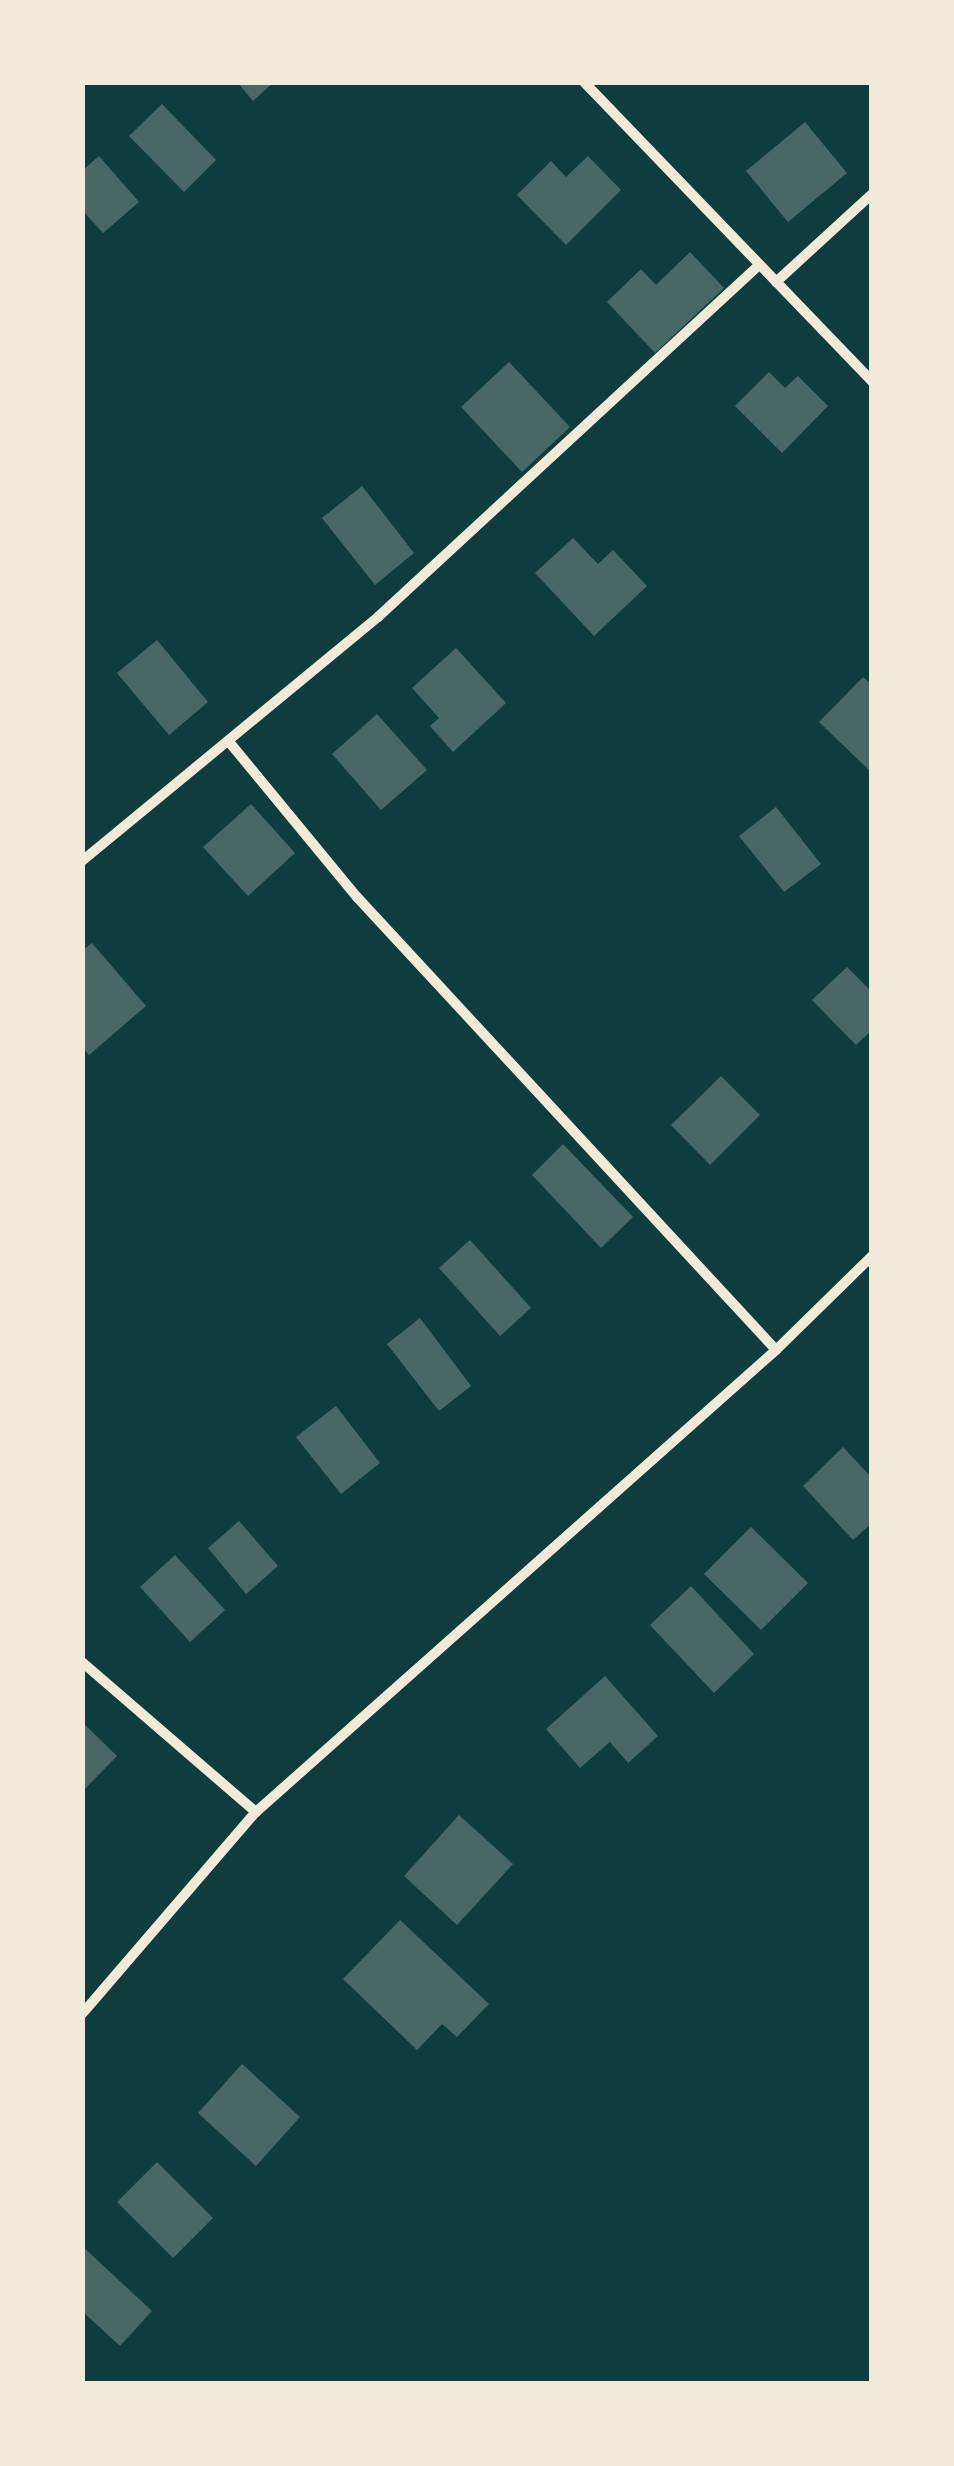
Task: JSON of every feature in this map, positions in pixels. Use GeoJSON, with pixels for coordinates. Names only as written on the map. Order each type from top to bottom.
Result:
{"type":"FeatureCollection","features":[{"type":"Feature","properties":{"kind":"street"},"geometry":{"type":"LineString","coordinates":[[584,82],[872,382]]}},
{"type":"Feature","properties":{"kind":"street"},"geometry":{"type":"LineString","coordinates":[[776,282],[872,194]]}},
{"type":"Feature","properties":{"kind":"street"},"geometry":{"type":"LineString","coordinates":[[82,861],[230,743],[616,403],[759,265]]}},
{"type":"Feature","properties":{"kind":"street"},"geometry":{"type":"LineString","coordinates":[[230,743],[357,897],[776,1350]]}},
{"type":"Feature","properties":{"kind":"street"},"geometry":{"type":"LineString","coordinates":[[82,2014],[256,1812],[776,1350],[872,1256]]}},
{"type":"Feature","properties":{"kind":"street"},"geometry":{"type":"LineString","coordinates":[[82,1662],[256,1812]]}},
{"type":"Feature","properties":{"kind":"building"},"geometry":{"type":"Polygon","coordinates":[[[237,82],[274,82],[253,101],[237,82]]]}},
{"type":"Feature","properties":{"kind":"building"},"geometry":{"type":"Polygon","coordinates":[[[162,104],[216,160],[184,192],[129,136],[162,104]]]}},
{"type":"Feature","properties":{"kind":"building"},"geometry":{"type":"Polygon","coordinates":[[[805,122],[847,173],[788,222],[746,171],[805,122]]]}},
{"type":"Feature","properties":{"kind":"building"},"geometry":{"type":"Polygon","coordinates":[[[99,156],[139,202],[103,233],[82,210],[82,171],[99,156]]]}},
{"type":"Feature","properties":{"kind":"building"},"geometry":{"type":"Polygon","coordinates":[[[588,156],[621,190],[566,245],[517,195],[551,161],[566,177],[588,156]]]}},
{"type":"Feature","properties":{"kind":"building"},"geometry":{"type":"Polygon","coordinates":[[[690,252],[724,288],[655,353],[607,302],[641,269],[656,285],[690,252]]]}},
{"type":"Feature","properties":{"kind":"building"},"geometry":{"type":"Polygon","coordinates":[[[509,362],[570,427],[522,472],[461,407],[509,362]]]}},
{"type":"Feature","properties":{"kind":"building"},"geometry":{"type":"Polygon","coordinates":[[[769,372],[785,388],[798,376],[828,406],[782,453],[735,406],[769,372]]]}},
{"type":"Feature","properties":{"kind":"building"},"geometry":{"type":"Polygon","coordinates":[[[362,486],[414,553],[375,585],[322,518],[362,486]]]}},
{"type":"Feature","properties":{"kind":"building"},"geometry":{"type":"Polygon","coordinates":[[[573,538],[598,564],[613,550],[647,586],[594,636],[535,573],[573,538]]]}},
{"type":"Feature","properties":{"kind":"building"},"geometry":{"type":"Polygon","coordinates":[[[157,640],[208,702],[169,735],[117,673],[157,640]]]}},
{"type":"Feature","properties":{"kind":"building"},"geometry":{"type":"Polygon","coordinates":[[[456,648],[506,703],[453,752],[430,726],[439,718],[412,688],[456,648]]]}},
{"type":"Feature","properties":{"kind":"building"},"geometry":{"type":"Polygon","coordinates":[[[863,677],[872,685],[872,773],[819,722],[863,677]]]}},
{"type":"Feature","properties":{"kind":"building"},"geometry":{"type":"Polygon","coordinates":[[[377,714],[427,770],[381,810],[332,754],[377,714]]]}},
{"type":"Feature","properties":{"kind":"building"},"geometry":{"type":"Polygon","coordinates":[[[251,804],[295,853],[248,896],[203,847],[251,804]]]}},
{"type":"Feature","properties":{"kind":"building"},"geometry":{"type":"Polygon","coordinates":[[[776,807],[821,864],[784,892],[739,836],[776,807]]]}},
{"type":"Feature","properties":{"kind":"building"},"geometry":{"type":"Polygon","coordinates":[[[92,943],[146,1006],[89,1055],[82,1047],[82,951],[92,943]]]}},
{"type":"Feature","properties":{"kind":"building"},"geometry":{"type":"Polygon","coordinates":[[[847,967],[872,992],[872,1030],[856,1045],[812,1000],[847,967]]]}},
{"type":"Feature","properties":{"kind":"building"},"geometry":{"type":"Polygon","coordinates":[[[721,1076],[760,1115],[710,1165],[671,1125],[721,1076]]]}},
{"type":"Feature","properties":{"kind":"building"},"geometry":{"type":"Polygon","coordinates":[[[563,1144],[633,1217],[601,1248],[532,1175],[563,1144]]]}},
{"type":"Feature","properties":{"kind":"building"},"geometry":{"type":"Polygon","coordinates":[[[470,1240],[531,1308],[500,1336],[439,1268],[470,1240]]]}},
{"type":"Feature","properties":{"kind":"building"},"geometry":{"type":"Polygon","coordinates":[[[420,1318],[471,1386],[439,1411],[387,1344],[420,1318]]]}},
{"type":"Feature","properties":{"kind":"building"},"geometry":{"type":"Polygon","coordinates":[[[336,1406],[380,1463],[341,1494],[296,1437],[336,1406]]]}},
{"type":"Feature","properties":{"kind":"building"},"geometry":{"type":"Polygon","coordinates":[[[843,1447],[872,1478],[872,1523],[853,1540],[803,1486],[843,1447]]]}},
{"type":"Feature","properties":{"kind":"building"},"geometry":{"type":"Polygon","coordinates":[[[239,1521],[278,1566],[246,1594],[208,1548],[239,1521]]]}},
{"type":"Feature","properties":{"kind":"building"},"geometry":{"type":"Polygon","coordinates":[[[751,1527],[808,1583],[761,1630],[704,1574],[751,1527]]]}},
{"type":"Feature","properties":{"kind":"building"},"geometry":{"type":"Polygon","coordinates":[[[175,1555],[225,1610],[190,1642],[140,1587],[175,1555]]]}},
{"type":"Feature","properties":{"kind":"building"},"geometry":{"type":"Polygon","coordinates":[[[691,1586],[754,1654],[714,1693],[650,1625],[691,1586]]]}},
{"type":"Feature","properties":{"kind":"building"},"geometry":{"type":"Polygon","coordinates":[[[605,1676],[658,1736],[628,1763],[610,1742],[580,1768],[546,1729],[605,1676]]]}},
{"type":"Feature","properties":{"kind":"building"},"geometry":{"type":"Polygon","coordinates":[[[82,1722],[117,1756],[82,1792],[82,1722]]]}},
{"type":"Feature","properties":{"kind":"building"},"geometry":{"type":"Polygon","coordinates":[[[459,1815],[513,1864],[457,1925],[404,1876],[459,1815]]]}},
{"type":"Feature","properties":{"kind":"building"},"geometry":{"type":"Polygon","coordinates":[[[400,1920],[489,2004],[457,2037],[442,2024],[417,2050],[343,1979],[400,1920]]]}},
{"type":"Feature","properties":{"kind":"building"},"geometry":{"type":"Polygon","coordinates":[[[242,2064],[300,2117],[256,2166],[198,2113],[242,2064]]]}},
{"type":"Feature","properties":{"kind":"building"},"geometry":{"type":"Polygon","coordinates":[[[157,2162],[213,2218],[173,2258],[117,2202],[157,2162]]]}},
{"type":"Feature","properties":{"kind":"building"},"geometry":{"type":"Polygon","coordinates":[[[82,2246],[152,2311],[120,2346],[82,2311],[82,2246]]]}}]}
